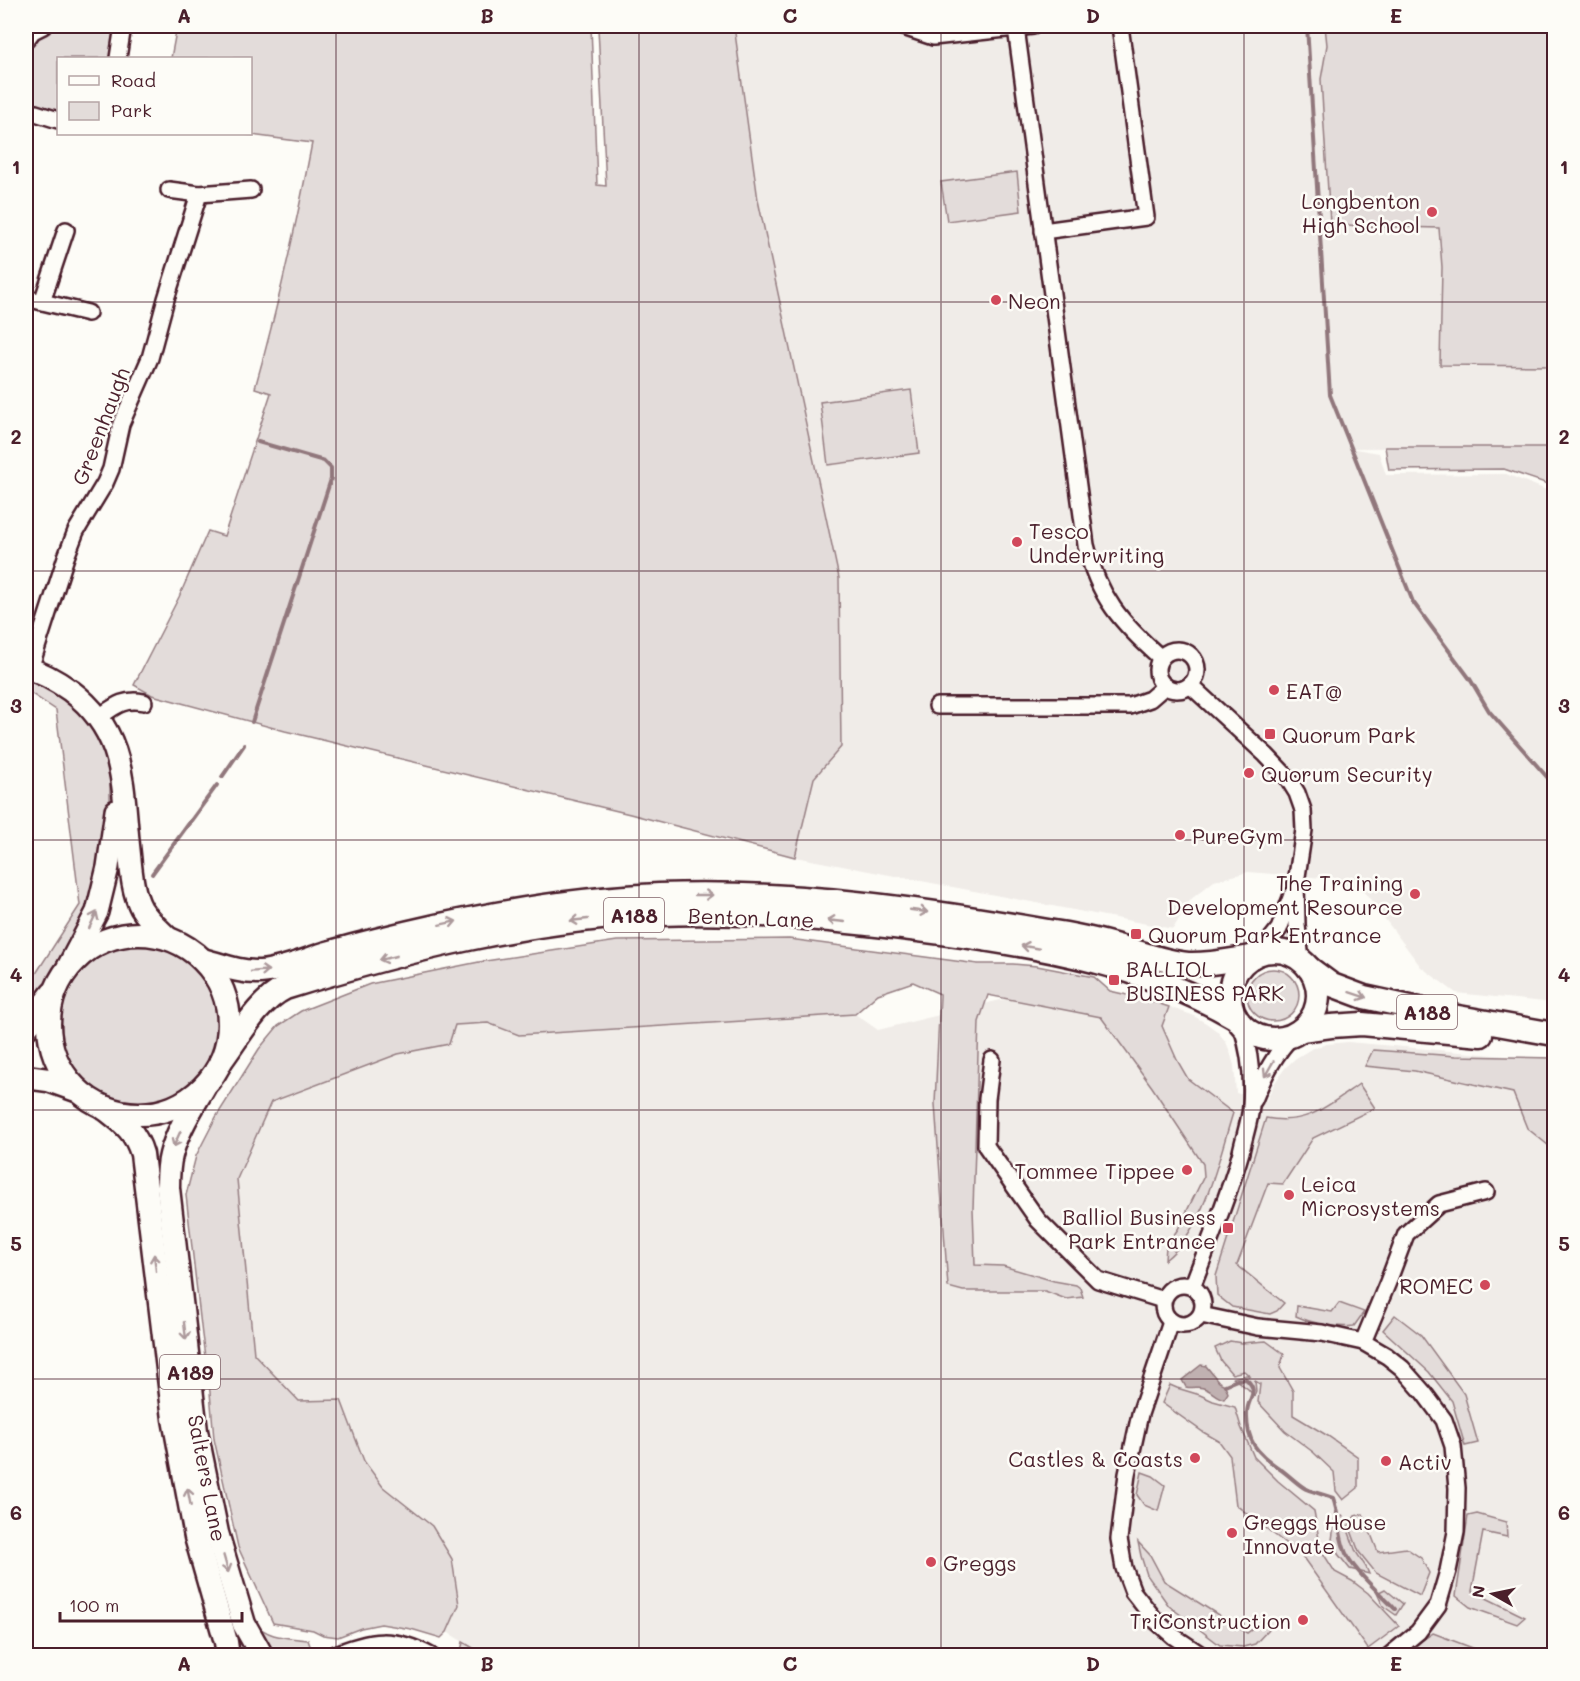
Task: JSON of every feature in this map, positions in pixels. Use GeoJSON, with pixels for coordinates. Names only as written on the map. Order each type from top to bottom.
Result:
{"type":"FeatureCollection","features":[{"type":"Feature","properties":{"kind":"main road"},"geometry":{"type":"LineString","coordinates":[[28,669],[67,688],[85,703],[98,718],[112,741],[120,770],[136,897],[150,921],[169,939]]}},
{"type":"Feature","properties":{"kind":"main road"},"geometry":{"type":"LineString","coordinates":[[67,969],[98,912],[114,830],[120,770]]}},
{"type":"Feature","properties":{"kind":"main road","name":"Benton Lane"},"geometry":{"type":"LineString","coordinates":[[203,960],[248,971],[264,971],[462,920],[561,903],[659,895],[821,899],[897,908],[1046,930],[1104,942],[1188,964],[1204,964],[1256,955]]}},
{"type":"Feature","properties":{"kind":"main road","name":"Benton Lane"},"geometry":{"type":"LineString","coordinates":[[221,1061],[265,1002],[276,992],[285,988],[355,966],[496,933],[613,916],[660,914],[752,915],[831,920],[976,938],[1042,949],[1087,958],[1151,977],[1208,1001],[1239,1021]]}},
{"type":"Feature","properties":{"kind":"main road","name":"A189"},"geometry":{"type":"LineString","coordinates":[[26,1028],[67,969],[87,950],[113,937],[141,933],[181,944],[203,960],[219,982],[228,1008],[228,1035],[221,1061],[204,1087],[179,1105],[157,1112],[134,1114],[118,1112],[94,1102],[76,1090],[48,1080],[26,1077]]}},
{"type":"Feature","properties":{"kind":"main road","name":"A188"},"geometry":{"type":"LineString","coordinates":[[1256,955],[1277,951],[1292,955],[1332,985],[1364,998],[1554,1035]]}},
{"type":"Feature","properties":{"kind":"main road"},"geometry":{"type":"LineString","coordinates":[[1239,1021],[1231,1003],[1231,986],[1242,967],[1256,955]]}},
{"type":"Feature","properties":{"kind":"main road"},"geometry":{"type":"LineString","coordinates":[[1298,1032],[1312,1017],[1317,1004],[1314,977],[1304,964]]}},
{"type":"Feature","properties":{"kind":"main road","name":"A189"},"geometry":{"type":"LineString","coordinates":[[55,989],[51,1004],[49,1035],[52,1050],[58,1065],[76,1090]]}},
{"type":"Feature","properties":{"kind":"main road","name":"A188"},"geometry":{"type":"LineString","coordinates":[[1239,1021],[1252,1032],[1263,1037],[1278,1038],[1331,1026],[1362,1024],[1472,1034],[1554,1035]]}},
{"type":"Feature","properties":{"kind":"main road","name":"Salters Lane"},"geometry":{"type":"LineString","coordinates":[[204,1087],[171,1154],[168,1188],[196,1431],[217,1533],[244,1624],[262,1656]]}},
{"type":"Feature","properties":{"kind":"main road","name":"Salters Lane"},"geometry":{"type":"LineString","coordinates":[[104,1107],[134,1134],[142,1154],[174,1419],[196,1537],[228,1656]]}},
{"type":"Feature","properties":{"kind":"street"},"geometry":{"type":"LineString","coordinates":[[26,40],[33,31],[43,26]]}},
{"type":"Feature","properties":{"kind":"street"},"geometry":{"type":"LineString","coordinates":[[118,57],[123,26]]}},
{"type":"Feature","properties":{"kind":"street"},"geometry":{"type":"LineString","coordinates":[[900,26],[933,37],[1033,26]]}},
{"type":"Feature","properties":{"kind":"street"},"geometry":{"type":"LineString","coordinates":[[1043,231],[1146,217],[1120,26]]}},
{"type":"Feature","properties":{"kind":"street"},"geometry":{"type":"LineString","coordinates":[[1016,28],[1071,446],[1089,560],[1097,582],[1114,610],[1138,638],[1161,658]]}},
{"type":"Feature","properties":{"kind":"street"},"geometry":{"type":"LineString","coordinates":[[26,110],[57,120]]}},
{"type":"Feature","properties":{"kind":"street"},"geometry":{"type":"LineString","coordinates":[[169,190],[199,194],[251,190]]}},
{"type":"Feature","properties":{"kind":"street","name":"Greenhaugh"},"geometry":{"type":"LineString","coordinates":[[28,669],[76,531],[111,469],[121,424],[150,358],[177,260],[199,194]]}},
{"type":"Feature","properties":{"kind":"street"},"geometry":{"type":"LineString","coordinates":[[42,302],[67,230]]}},
{"type":"Feature","properties":{"kind":"street"},"geometry":{"type":"LineString","coordinates":[[26,298],[88,313]]}},
{"type":"Feature","properties":{"kind":"street"},"geometry":{"type":"LineString","coordinates":[[1176,650],[1192,657],[1197,671],[1190,685],[1181,690],[1165,686],[1157,672],[1161,658],[1166,653],[1176,650]]}},
{"type":"Feature","properties":{"kind":"street"},"geometry":{"type":"LineString","coordinates":[[1190,685],[1287,777],[1297,793],[1303,810],[1304,830],[1296,883],[1279,928],[1256,955]]}},
{"type":"Feature","properties":{"kind":"street"},"geometry":{"type":"LineString","coordinates":[[937,706],[1130,706],[1150,699],[1165,686]]}},
{"type":"Feature","properties":{"kind":"street"},"geometry":{"type":"LineString","coordinates":[[98,718],[125,701],[144,702]]}},
{"type":"Feature","properties":{"kind":"street"},"geometry":{"type":"LineString","coordinates":[[1296,883],[1297,925],[1304,964]]}},
{"type":"Feature","properties":{"kind":"street"},"geometry":{"type":"LineString","coordinates":[[1239,1021],[1249,1052],[1251,1108]]}},
{"type":"Feature","properties":{"kind":"street"},"geometry":{"type":"LineString","coordinates":[[1192,1287],[1233,1176],[1251,1108],[1270,1065],[1298,1032]]}},
{"type":"Feature","properties":{"kind":"street"},"geometry":{"type":"LineString","coordinates":[[992,1060],[987,1099],[986,1146],[1038,1220],[1098,1280],[1163,1300]]}},
{"type":"Feature","properties":{"kind":"street"},"geometry":{"type":"LineString","coordinates":[[1363,1342],[1406,1234],[1439,1204],[1486,1192]]}},
{"type":"Feature","properties":{"kind":"street"},"geometry":{"type":"LineString","coordinates":[[1179,1285],[1192,1287],[1201,1296],[1203,1305],[1201,1315],[1195,1322],[1188,1325],[1175,1324],[1166,1317],[1162,1307],[1163,1300],[1166,1293],[1173,1287],[1179,1285]]}},
{"type":"Feature","properties":{"kind":"street"},"geometry":{"type":"LineString","coordinates":[[1201,1315],[1258,1327],[1322,1333],[1363,1342],[1402,1368],[1444,1420],[1453,1446],[1456,1472],[1456,1532],[1448,1571],[1438,1605],[1418,1632],[1389,1656]]}},
{"type":"Feature","properties":{"kind":"street"},"geometry":{"type":"LineString","coordinates":[[1171,1322],[1140,1414],[1127,1474],[1119,1539],[1124,1568],[1133,1592],[1156,1621],[1173,1636],[1203,1656]]}},
{"type":"Feature","properties":{"kind":"street"},"geometry":{"type":"LineString","coordinates":[[331,1656],[354,1646],[388,1641],[413,1646],[431,1656]]}},
{"type":"Feature","properties":{"kind":"shaded area"},"geometry":{"type":"Polygon","coordinates":[[[734,26],[1554,26],[1554,447],[1349,448],[1379,453],[1386,475],[1506,474],[1554,493],[1554,1003],[1456,993],[1421,967],[1364,891],[1324,878],[1248,872],[1214,881],[1190,900],[1173,929],[795,857],[814,778],[841,747],[758,200],[734,26]]]}},
{"type":"Feature","properties":{"kind":"shaded area","name":"BALLIOL BUSINESS PARK"},"geometry":{"type":"Polygon","coordinates":[[[1094,977],[1110,991],[1145,999],[1192,1015],[1206,1023],[1226,1042],[1234,1065],[1236,1093],[1266,1101],[1285,1068],[1311,1049],[1327,1044],[1348,1042],[1539,1059],[1554,1120],[1554,1655],[485,1655],[447,1632],[459,1605],[432,1526],[383,1487],[364,1461],[341,1400],[299,1401],[254,1354],[237,1179],[271,1102],[398,1054],[449,1044],[455,1025],[488,1023],[520,1035],[855,1014],[878,1030],[1094,977]]]}},
{"type":"Feature","properties":{"kind":"shaded area"},"geometry":{"type":"Polygon","coordinates":[[[1201,1365],[1206,1366],[1219,1382],[1225,1385],[1228,1393],[1224,1399],[1203,1388],[1186,1387],[1182,1380],[1201,1365]]]}},
{"type":"Feature","properties":{"kind":"green space"},"geometry":{"type":"Polygon","coordinates":[[[56,26],[116,27],[110,57],[57,57],[57,114],[26,103],[26,53],[34,37],[56,26]]]}},
{"type":"Feature","properties":{"kind":"green space"},"geometry":{"type":"Polygon","coordinates":[[[177,26],[591,26],[597,185],[606,186],[598,28],[605,26],[734,26],[758,200],[839,578],[841,747],[814,778],[795,857],[630,814],[285,731],[152,695],[134,685],[179,597],[208,531],[224,536],[271,393],[255,388],[286,266],[312,143],[252,135],[252,57],[171,57],[177,26]]]}},
{"type":"Feature","properties":{"kind":"green space","name":"Longbenton High School"},"geometry":{"type":"Polygon","coordinates":[[[1325,26],[1554,26],[1554,366],[1440,365],[1442,267],[1439,228],[1330,223],[1321,79],[1327,45],[1325,26]]]}},
{"type":"Feature","properties":{"kind":"green space"},"geometry":{"type":"Polygon","coordinates":[[[1017,172],[1021,211],[947,221],[941,182],[1017,172]]]}},
{"type":"Feature","properties":{"kind":"green space"},"geometry":{"type":"Polygon","coordinates":[[[911,390],[919,453],[828,465],[820,402],[911,390]]]}},
{"type":"Feature","properties":{"kind":"green space"},"geometry":{"type":"Polygon","coordinates":[[[1385,447],[1554,447],[1554,486],[1504,469],[1389,470],[1385,447]]]}},
{"type":"Feature","properties":{"kind":"green space"},"geometry":{"type":"Polygon","coordinates":[[[31,682],[54,692],[75,709],[93,729],[105,757],[110,780],[110,805],[93,907],[84,928],[26,1019],[26,989],[80,905],[56,710],[26,690],[26,684],[31,682]]]}},
{"type":"Feature","properties":{"kind":"green space"},"geometry":{"type":"Polygon","coordinates":[[[789,939],[978,964],[1037,966],[1094,977],[1110,991],[1169,1007],[1162,1026],[1188,1079],[1233,1113],[1200,1212],[1179,1247],[1165,1260],[1166,1246],[1178,1229],[1204,1176],[1203,1164],[1152,1087],[1101,1017],[988,995],[979,1022],[973,1209],[975,1265],[1003,1266],[1080,1288],[1083,1297],[1066,1299],[1045,1291],[963,1291],[948,1287],[935,1104],[940,994],[913,982],[878,994],[855,1014],[519,1035],[488,1023],[455,1025],[449,1044],[398,1054],[271,1102],[237,1179],[254,1354],[299,1401],[341,1400],[364,1461],[383,1487],[432,1526],[452,1559],[459,1605],[447,1632],[441,1638],[411,1629],[381,1624],[361,1628],[338,1637],[273,1623],[238,1547],[214,1439],[186,1195],[196,1156],[216,1117],[259,1049],[278,1026],[301,1011],[370,984],[479,962],[617,941],[789,939]]]}},
{"type":"Feature","properties":{"kind":"green space"},"geometry":{"type":"Polygon","coordinates":[[[138,942],[169,948],[196,966],[214,993],[220,1024],[214,1055],[196,1082],[169,1100],[138,1106],[107,1100],[80,1082],[62,1055],[56,1024],[62,993],[80,966],[107,948],[138,942]]]}},
{"type":"Feature","properties":{"kind":"green space"},"geometry":{"type":"Polygon","coordinates":[[[1273,969],[1283,971],[1291,977],[1297,985],[1299,995],[1297,1005],[1291,1013],[1283,1019],[1273,1021],[1263,1019],[1255,1013],[1249,1005],[1247,995],[1249,985],[1255,977],[1263,971],[1273,969]]]}},
{"type":"Feature","properties":{"kind":"green space"},"geometry":{"type":"Polygon","coordinates":[[[1373,1050],[1456,1056],[1554,1058],[1554,1150],[1527,1128],[1513,1093],[1415,1071],[1365,1066],[1373,1050]]]}},
{"type":"Feature","properties":{"kind":"green space"},"geometry":{"type":"Polygon","coordinates":[[[1359,1084],[1375,1108],[1313,1138],[1283,1184],[1268,1183],[1237,1265],[1284,1303],[1277,1311],[1270,1314],[1232,1307],[1217,1295],[1216,1276],[1266,1118],[1280,1120],[1305,1117],[1326,1107],[1359,1084]]]}},
{"type":"Feature","properties":{"kind":"green space"},"geometry":{"type":"Polygon","coordinates":[[[1339,1303],[1364,1312],[1354,1326],[1325,1325],[1296,1316],[1297,1306],[1332,1312],[1339,1303]]]}},
{"type":"Feature","properties":{"kind":"green space"},"geometry":{"type":"Polygon","coordinates":[[[1395,1315],[1421,1335],[1464,1394],[1478,1443],[1465,1446],[1452,1401],[1429,1372],[1383,1330],[1395,1315]]]}},
{"type":"Feature","properties":{"kind":"green space"},"geometry":{"type":"Polygon","coordinates":[[[1230,1341],[1242,1343],[1266,1341],[1284,1354],[1280,1368],[1293,1391],[1293,1415],[1358,1457],[1358,1488],[1343,1500],[1336,1491],[1334,1472],[1313,1452],[1285,1431],[1258,1402],[1260,1384],[1255,1381],[1254,1396],[1233,1378],[1247,1375],[1251,1377],[1244,1371],[1232,1374],[1221,1361],[1215,1348],[1230,1341]]]}},
{"type":"Feature","properties":{"kind":"green space"},"geometry":{"type":"Polygon","coordinates":[[[1170,1385],[1235,1407],[1254,1457],[1314,1511],[1321,1550],[1335,1572],[1368,1593],[1399,1626],[1368,1649],[1302,1556],[1236,1505],[1230,1456],[1219,1441],[1162,1403],[1170,1385]]]}},
{"type":"Feature","properties":{"kind":"green space"},"geometry":{"type":"Polygon","coordinates":[[[1142,1472],[1153,1476],[1165,1485],[1158,1511],[1144,1505],[1137,1495],[1142,1472]]]}},
{"type":"Feature","properties":{"kind":"green space"},"geometry":{"type":"Polygon","coordinates":[[[1363,1514],[1378,1552],[1406,1548],[1421,1558],[1429,1573],[1420,1596],[1376,1573],[1359,1552],[1349,1525],[1355,1516],[1363,1514]]]}},
{"type":"Feature","properties":{"kind":"green space"},"geometry":{"type":"Polygon","coordinates":[[[1477,1514],[1506,1522],[1507,1537],[1483,1532],[1472,1591],[1525,1617],[1517,1624],[1470,1607],[1456,1596],[1468,1516],[1477,1514]]]}},
{"type":"Feature","properties":{"kind":"green space"},"geometry":{"type":"Polygon","coordinates":[[[1343,1516],[1356,1552],[1369,1574],[1350,1569],[1338,1554],[1332,1540],[1335,1519],[1343,1516]]]}},
{"type":"Feature","properties":{"kind":"green space"},"geometry":{"type":"Polygon","coordinates":[[[1138,1542],[1150,1555],[1164,1581],[1247,1633],[1258,1625],[1270,1628],[1255,1644],[1243,1647],[1220,1645],[1169,1606],[1147,1575],[1138,1542]]]}},
{"type":"Feature","properties":{"kind":"green space"},"geometry":{"type":"Polygon","coordinates":[[[1385,1589],[1403,1604],[1396,1615],[1383,1606],[1377,1593],[1385,1589]]]}},
{"type":"Feature","properties":{"kind":"green space"},"geometry":{"type":"Polygon","coordinates":[[[252,1622],[265,1632],[308,1640],[313,1654],[275,1655],[265,1647],[252,1622]]]}},
{"type":"Feature","properties":{"kind":"green space"},"geometry":{"type":"Polygon","coordinates":[[[1433,1633],[1491,1655],[1403,1655],[1433,1633]]]}},
{"type":"Feature","properties":{"kind":"green space"},"geometry":{"type":"Polygon","coordinates":[[[463,1642],[485,1655],[460,1655],[463,1642]]]}},
{"type":"Feature","properties":{"kind":"waterway"},"geometry":{"type":"LineString","coordinates":[[1307,26],[1330,395],[1413,602],[1470,679],[1489,711],[1554,785]]}},
{"type":"Feature","properties":{"kind":"waterway"},"geometry":{"type":"LineString","coordinates":[[252,722],[331,479],[331,468],[324,461],[258,442]]}},
{"type":"Feature","properties":{"kind":"waterway"},"geometry":{"type":"LineString","coordinates":[[222,777],[244,745]]}},
{"type":"Feature","properties":{"kind":"waterway"},"geometry":{"type":"LineString","coordinates":[[152,874],[217,785]]}},
{"type":"Feature","properties":{"kind":"waterway"},"geometry":{"type":"LineString","coordinates":[[1225,1385],[1246,1379],[1250,1384],[1253,1391],[1247,1412],[1247,1422],[1254,1446],[1265,1458],[1303,1487],[1333,1498],[1347,1555],[1359,1572],[1395,1609]]}},
{"type":"Feature","properties":{"kind":"place","name":"Longbenton High School"},"geometry":{"type":"Point","coordinates":[1432,212]}},
{"type":"Feature","properties":{"kind":"place","name":"Neon"},"geometry":{"type":"Point","coordinates":[996,300]}},
{"type":"Feature","properties":{"kind":"place","name":"Tesco Underwriting"},"geometry":{"type":"Point","coordinates":[1017,542]}},
{"type":"Feature","properties":{"kind":"place","name":"EAT@"},"geometry":{"type":"Point","coordinates":[1274,690]}},
{"type":"Feature","properties":{"kind":"place","name":"Quorum Park"},"geometry":{"type":"Point","coordinates":[1270,734]}},
{"type":"Feature","properties":{"kind":"place","name":"Quorum Security"},"geometry":{"type":"Point","coordinates":[1249,773]}},
{"type":"Feature","properties":{"kind":"place","name":"PureGym"},"geometry":{"type":"Point","coordinates":[1180,835]}},
{"type":"Feature","properties":{"kind":"place","name":"The Training Development Resource"},"geometry":{"type":"Point","coordinates":[1415,894]}},
{"type":"Feature","properties":{"kind":"place","name":"Quorum Park Entrance"},"geometry":{"type":"Point","coordinates":[1136,934]}},
{"type":"Feature","properties":{"kind":"place","name":"BALLIOL BUSINESS PARK"},"geometry":{"type":"Point","coordinates":[1114,980]}},
{"type":"Feature","properties":{"kind":"place","name":"Tommee Tippee"},"geometry":{"type":"Point","coordinates":[1187,1170]}},
{"type":"Feature","properties":{"kind":"place","name":"Leica Microsystems"},"geometry":{"type":"Point","coordinates":[1289,1195]}},
{"type":"Feature","properties":{"kind":"place","name":"Balliol Business Park Entrance"},"geometry":{"type":"Point","coordinates":[1228,1228]}},
{"type":"Feature","properties":{"kind":"place","name":"ROMEC"},"geometry":{"type":"Point","coordinates":[1485,1285]}},
{"type":"Feature","properties":{"kind":"place","name":"Castles & Coasts"},"geometry":{"type":"Point","coordinates":[1195,1458]}},
{"type":"Feature","properties":{"kind":"place","name":"Activ"},"geometry":{"type":"Point","coordinates":[1386,1461]}},
{"type":"Feature","properties":{"kind":"place","name":"Greggs House Innovate"},"geometry":{"type":"Point","coordinates":[1232,1533]}},
{"type":"Feature","properties":{"kind":"place","name":"Greggs"},"geometry":{"type":"Point","coordinates":[931,1562]}},
{"type":"Feature","properties":{"kind":"place","name":"TriConstruction"},"geometry":{"type":"Point","coordinates":[1303,1620]}}]}
